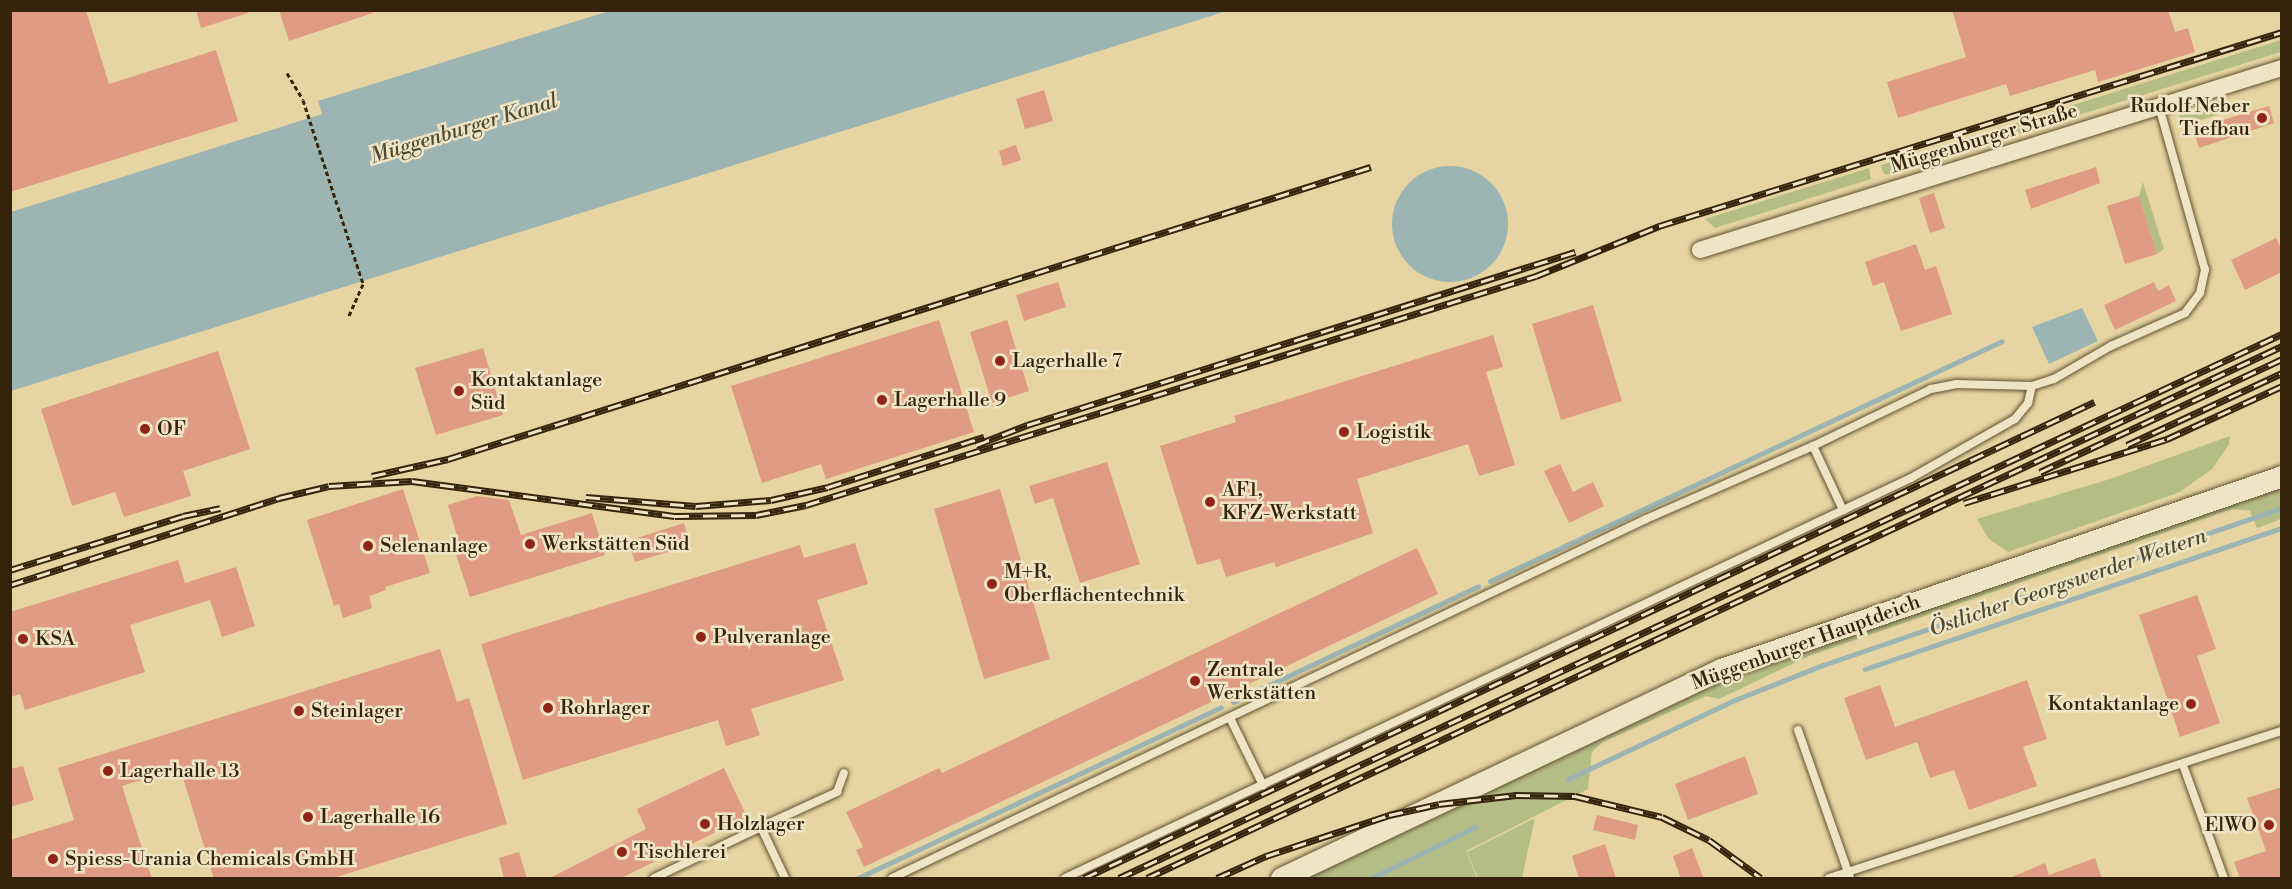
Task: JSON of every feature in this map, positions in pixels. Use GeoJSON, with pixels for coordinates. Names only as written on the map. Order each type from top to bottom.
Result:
{"type":"FeatureCollection","features":[{"type":"Feature","properties":{"kind":"street","name":"Müggenburger Straße"},"geometry":{"type":"LineString","coordinates":[[1700,250],[2282,68]]}},
{"type":"Feature","properties":{"kind":"street","name":"Müggenburger Hauptdeich"},"geometry":{"type":"LineString","coordinates":[[1281,879],[1721,669],[2282,476]]}},
{"type":"Feature","properties":{"kind":"lane"},"geometry":{"type":"LineString","coordinates":[[892,879],[1646,519],[1813,446],[1931,389],[1956,384],[2032,386],[2054,379],[2111,346],[2185,313],[2200,293],[2205,270],[2159,106]]}},
{"type":"Feature","properties":{"kind":"lane"},"geometry":{"type":"LineString","coordinates":[[1065,879],[1911,478],[2015,419],[2028,403],[2032,386]]}},
{"type":"Feature","properties":{"kind":"lane"},"geometry":{"type":"LineString","coordinates":[[1813,446],[1843,510]]}},
{"type":"Feature","properties":{"kind":"lane"},"geometry":{"type":"LineString","coordinates":[[1230,718],[1263,785]]}},
{"type":"Feature","properties":{"kind":"lane"},"geometry":{"type":"LineString","coordinates":[[1798,729],[1849,875]]}},
{"type":"Feature","properties":{"kind":"lane"},"geometry":{"type":"LineString","coordinates":[[1829,879],[1849,875],[2282,731]]}},
{"type":"Feature","properties":{"kind":"lane"},"geometry":{"type":"LineString","coordinates":[[2183,765],[2224,879]]}},
{"type":"Feature","properties":{"kind":"lane"},"geometry":{"type":"LineString","coordinates":[[654,879],[837,792],[844,773]]}},
{"type":"Feature","properties":{"kind":"lane"},"geometry":{"type":"LineString","coordinates":[[761,827],[785,879]]}},
{"type":"Feature","properties":{"kind":"path"},"geometry":{"type":"LineString","coordinates":[[287,74],[303,100],[363,284],[348,317]]}},
{"type":"Feature","properties":{"kind":"green space"},"geometry":{"type":"Polygon","coordinates":[[[2281,40],[2281,52],[1886,175],[1883,172],[1881,165],[2281,40]]]}},
{"type":"Feature","properties":{"kind":"green space"},"geometry":{"type":"Polygon","coordinates":[[[2221,101],[2227,112],[2180,126],[2179,116],[2221,101]]]}},
{"type":"Feature","properties":{"kind":"green space"},"geometry":{"type":"Polygon","coordinates":[[[1869,168],[1871,179],[1715,228],[1705,219],[1869,168]]]}},
{"type":"Feature","properties":{"kind":"green space"},"geometry":{"type":"Polygon","coordinates":[[[2143,182],[2164,249],[2157,254],[2139,196],[2143,182]]]}},
{"type":"Feature","properties":{"kind":"green space"},"geometry":{"type":"Polygon","coordinates":[[[2230,436],[2229,444],[2212,469],[2180,492],[2008,552],[1989,539],[1977,519],[2110,479],[2230,436]]]}},
{"type":"Feature","properties":{"kind":"green space"},"geometry":{"type":"Polygon","coordinates":[[[2281,485],[2281,519],[2257,528],[2250,511],[2232,509],[1809,656],[1719,699],[1706,696],[1603,742],[1592,752],[1588,789],[1466,851],[1477,878],[1303,878],[1722,682],[2281,485]]]}},
{"type":"Feature","properties":{"kind":"green space"},"geometry":{"type":"Polygon","coordinates":[[[1535,818],[1522,878],[1478,878],[1467,852],[1535,818]]]}},
{"type":"Feature","properties":{"kind":"water","name":"Müggenburger Kanal"},"geometry":{"type":"Polygon","coordinates":[[[609,11],[1227,11],[11,391],[11,212],[322,114],[318,101],[609,11]]]}},
{"type":"Feature","properties":{"kind":"water"},"geometry":{"type":"Polygon","coordinates":[[[1450,166],[1472,171],[1491,183],[1503,202],[1508,224],[1503,246],[1491,265],[1472,277],[1450,282],[1428,277],[1409,265],[1397,246],[1392,224],[1397,202],[1409,183],[1428,171],[1450,166]]]}},
{"type":"Feature","properties":{"kind":"water"},"geometry":{"type":"Polygon","coordinates":[[[2082,308],[2098,341],[2049,364],[2032,327],[2082,308]]]}},
{"type":"Feature","properties":{"kind":"building"},"geometry":{"type":"Polygon","coordinates":[[[10,10],[86,10],[109,84],[216,50],[238,121],[10,192],[10,10]]]}},
{"type":"Feature","properties":{"kind":"building"},"geometry":{"type":"Polygon","coordinates":[[[196,10],[248,10],[248,13],[201,28],[196,10]]]}},
{"type":"Feature","properties":{"kind":"building"},"geometry":{"type":"Polygon","coordinates":[[[279,10],[372,10],[373,13],[289,41],[279,10]]]}},
{"type":"Feature","properties":{"kind":"building"},"geometry":{"type":"Polygon","coordinates":[[[1952,10],[2168,10],[2175,32],[2188,28],[2195,52],[2098,82],[2095,70],[2010,96],[2006,84],[1898,118],[1887,82],[1966,57],[1952,10]]]}},
{"type":"Feature","properties":{"kind":"building"},"geometry":{"type":"Polygon","coordinates":[[[1044,90],[1053,121],[1025,129],[1016,99],[1044,90]]]}},
{"type":"Feature","properties":{"kind":"building"},"geometry":{"type":"Polygon","coordinates":[[[2269,106],[2274,123],[2199,148],[2193,129],[2269,106]]]}},
{"type":"Feature","properties":{"kind":"building"},"geometry":{"type":"Polygon","coordinates":[[[1016,145],[1021,160],[1003,166],[999,151],[1016,145]]]}},
{"type":"Feature","properties":{"kind":"building"},"geometry":{"type":"Polygon","coordinates":[[[2096,167],[2100,183],[2031,209],[2025,190],[2096,167]]]}},
{"type":"Feature","properties":{"kind":"building"},"geometry":{"type":"Polygon","coordinates":[[[1934,193],[1945,228],[1930,233],[1919,198],[1934,193]]]}},
{"type":"Feature","properties":{"kind":"building"},"geometry":{"type":"Polygon","coordinates":[[[2139,196],[2157,254],[2125,264],[2107,206],[2139,196]]]}},
{"type":"Feature","properties":{"kind":"building"},"geometry":{"type":"Polygon","coordinates":[[[2276,238],[2282,250],[2282,272],[2245,290],[2231,260],[2276,238]]]}},
{"type":"Feature","properties":{"kind":"building"},"geometry":{"type":"Polygon","coordinates":[[[1916,244],[1925,270],[1936,266],[1952,314],[1901,331],[1884,282],[1873,286],[1865,262],[1916,244]]]}},
{"type":"Feature","properties":{"kind":"building"},"geometry":{"type":"Polygon","coordinates":[[[1058,282],[1066,307],[1024,321],[1016,295],[1058,282]]]}},
{"type":"Feature","properties":{"kind":"building"},"geometry":{"type":"Polygon","coordinates":[[[2154,282],[2158,291],[2169,285],[2176,301],[2115,330],[2104,305],[2154,282]]]}},
{"type":"Feature","properties":{"kind":"building"},"geometry":{"type":"Polygon","coordinates":[[[1593,305],[1622,401],[1561,420],[1532,324],[1593,305]]]}},
{"type":"Feature","properties":{"kind":"building","name":"Lagerhalle 9"},"geometry":{"type":"Polygon","coordinates":[[[939,320],[974,432],[826,479],[821,464],[762,483],[731,386],[939,320]]]}},
{"type":"Feature","properties":{"kind":"building","name":"Lagerhalle 7"},"geometry":{"type":"Polygon","coordinates":[[[1007,320],[1029,391],[992,403],[970,332],[1007,320]]]}},
{"type":"Feature","properties":{"kind":"building"},"geometry":{"type":"Polygon","coordinates":[[[1493,335],[1503,367],[1486,372],[1515,465],[1479,476],[1468,444],[1357,479],[1373,533],[1276,567],[1274,562],[1226,577],[1220,559],[1197,565],[1160,446],[1236,422],[1234,416],[1493,335]]]}},
{"type":"Feature","properties":{"kind":"building","name":"Kontaktanlage Süd"},"geometry":{"type":"Polygon","coordinates":[[[483,348],[503,415],[436,435],[415,368],[483,348]]]}},
{"type":"Feature","properties":{"kind":"building","name":"OF"},"geometry":{"type":"Polygon","coordinates":[[[218,351],[250,449],[183,471],[191,496],[124,517],[115,492],[72,506],[41,409],[218,351]]]}},
{"type":"Feature","properties":{"kind":"building"},"geometry":{"type":"Polygon","coordinates":[[[1107,462],[1140,564],[1080,583],[1053,498],[1035,504],[1029,486],[1107,462]]]}},
{"type":"Feature","properties":{"kind":"building"},"geometry":{"type":"Polygon","coordinates":[[[1560,464],[1573,492],[1593,482],[1604,506],[1569,523],[1544,471],[1560,464]]]}},
{"type":"Feature","properties":{"kind":"building","name":"Selenanlage"},"geometry":{"type":"Polygon","coordinates":[[[403,489],[430,573],[385,587],[386,590],[369,596],[372,608],[343,618],[339,604],[334,606],[307,520],[403,489]]]}},
{"type":"Feature","properties":{"kind":"building","name":"M+R, Oberflächentechnik"},"geometry":{"type":"Polygon","coordinates":[[[1000,489],[1050,659],[984,679],[934,509],[1000,489]]]}},
{"type":"Feature","properties":{"kind":"building","name":"Werkstätten Süd"},"geometry":{"type":"Polygon","coordinates":[[[477,496],[509,500],[521,535],[592,513],[605,555],[470,597],[456,555],[462,553],[448,505],[477,496]]]}},
{"type":"Feature","properties":{"kind":"building"},"geometry":{"type":"Polygon","coordinates":[[[684,523],[690,545],[635,562],[628,541],[684,523]]]}},
{"type":"Feature","properties":{"kind":"building","name":"Pulveranlage"},"geometry":{"type":"Polygon","coordinates":[[[855,543],[868,584],[817,600],[844,680],[751,709],[760,735],[726,746],[718,720],[523,780],[481,644],[800,545],[804,558],[855,543]]]}},
{"type":"Feature","properties":{"kind":"building","name":"Zentrale Werkstätten"},"geometry":{"type":"Polygon","coordinates":[[[1417,548],[1438,594],[864,867],[856,850],[863,847],[846,812],[939,768],[942,773],[1417,548]]]}},
{"type":"Feature","properties":{"kind":"building"},"geometry":{"type":"Polygon","coordinates":[[[178,560],[185,583],[236,567],[255,626],[222,637],[210,600],[130,625],[145,672],[25,710],[20,694],[10,697],[10,612],[178,560]]]}},
{"type":"Feature","properties":{"kind":"building"},"geometry":{"type":"Polygon","coordinates":[[[2197,595],[2216,649],[2197,656],[2220,723],[2180,737],[2139,615],[2197,595]]]}},
{"type":"Feature","properties":{"kind":"building"},"geometry":{"type":"Polygon","coordinates":[[[440,649],[457,702],[469,698],[507,824],[330,879],[214,879],[180,768],[122,786],[152,879],[10,879],[10,840],[74,820],[58,768],[440,649]]]}},
{"type":"Feature","properties":{"kind":"building"},"geometry":{"type":"Polygon","coordinates":[[[2027,680],[2047,739],[2023,747],[2037,786],[1969,810],[1954,770],[1930,778],[1917,742],[1866,760],[1844,698],[1880,685],[1895,727],[2027,680]]]}},
{"type":"Feature","properties":{"kind":"building"},"geometry":{"type":"Polygon","coordinates":[[[1745,756],[1758,794],[1688,820],[1675,784],[1745,756]]]}},
{"type":"Feature","properties":{"kind":"building"},"geometry":{"type":"Polygon","coordinates":[[[23,766],[34,800],[10,807],[10,769],[23,766]]]}},
{"type":"Feature","properties":{"kind":"building"},"geometry":{"type":"Polygon","coordinates":[[[724,768],[747,817],[619,879],[548,879],[646,829],[637,809],[724,768]]]}},
{"type":"Feature","properties":{"kind":"building","name":"ElWO"},"geometry":{"type":"Polygon","coordinates":[[[2282,787],[2282,879],[2240,879],[2234,862],[2266,851],[2247,798],[2282,787]]]}},
{"type":"Feature","properties":{"kind":"building"},"geometry":{"type":"Polygon","coordinates":[[[1597,815],[1638,825],[1635,840],[1593,830],[1597,815]]]}},
{"type":"Feature","properties":{"kind":"building"},"geometry":{"type":"Polygon","coordinates":[[[1605,844],[1616,879],[1579,879],[1572,856],[1605,844]]]}},
{"type":"Feature","properties":{"kind":"building"},"geometry":{"type":"Polygon","coordinates":[[[1692,848],[1704,879],[1681,879],[1673,856],[1692,848]]]}},
{"type":"Feature","properties":{"kind":"building"},"geometry":{"type":"Polygon","coordinates":[[[519,852],[527,879],[504,879],[499,858],[519,852]]]}},
{"type":"Feature","properties":{"kind":"building"},"geometry":{"type":"Polygon","coordinates":[[[2095,858],[2102,879],[2007,879],[2045,863],[2049,875],[2095,858]]]}},
{"type":"Feature","properties":{"kind":"waterway"},"geometry":{"type":"LineString","coordinates":[[1490,581],[2002,341]]}},
{"type":"Feature","properties":{"kind":"waterway"},"geometry":{"type":"LineString","coordinates":[[1568,779],[1732,701],[1823,665],[2282,508]]}},
{"type":"Feature","properties":{"kind":"waterway","name":"Östlicher Georgswerder Wettern"},"geometry":{"type":"LineString","coordinates":[[1865,669],[2282,528]]}},
{"type":"Feature","properties":{"kind":"waterway"},"geometry":{"type":"LineString","coordinates":[[1233,702],[1478,586]]}},
{"type":"Feature","properties":{"kind":"waterway"},"geometry":{"type":"LineString","coordinates":[[858,878],[1221,707]]}},
{"type":"Feature","properties":{"kind":"waterway"},"geometry":{"type":"LineString","coordinates":[[1371,878],[1475,827]]}},
{"type":"Feature","properties":{"kind":"railway"},"geometry":{"type":"LineString","coordinates":[[10,585],[279,498],[329,486],[412,481],[675,516],[756,515],[806,505],[1536,276],[1659,226],[2282,32]]}},
{"type":"Feature","properties":{"kind":"railway"},"geometry":{"type":"LineString","coordinates":[[372,476],[448,459],[1371,167]]}},
{"type":"Feature","properties":{"kind":"railway"},"geometry":{"type":"LineString","coordinates":[[976,445],[1027,425],[1575,252]]}},
{"type":"Feature","properties":{"kind":"railway"},"geometry":{"type":"LineString","coordinates":[[1119,878],[2282,334]]}},
{"type":"Feature","properties":{"kind":"railway"},"geometry":{"type":"LineString","coordinates":[[1147,878],[2282,346]]}},
{"type":"Feature","properties":{"kind":"railway"},"geometry":{"type":"LineString","coordinates":[[2040,472],[2282,359]]}},
{"type":"Feature","properties":{"kind":"railway"},"geometry":{"type":"LineString","coordinates":[[2127,445],[2282,373]]}},
{"type":"Feature","properties":{"kind":"railway"},"geometry":{"type":"LineString","coordinates":[[1964,503],[2167,439],[2282,386]]}},
{"type":"Feature","properties":{"kind":"railway"},"geometry":{"type":"LineString","coordinates":[[1084,878],[2094,402]]}},
{"type":"Feature","properties":{"kind":"railway"},"geometry":{"type":"LineString","coordinates":[[586,497],[696,506],[771,500],[828,487],[984,437]]}},
{"type":"Feature","properties":{"kind":"railway"},"geometry":{"type":"LineString","coordinates":[[10,570],[183,516],[220,508]]}},
{"type":"Feature","properties":{"kind":"railway"},"geometry":{"type":"LineString","coordinates":[[1217,878],[1266,856],[1389,815],[1439,804],[1516,795],[1575,796],[1662,817],[1709,840],[1761,878]]}},
{"type":"Feature","properties":{"kind":"place","name":"Rudolf Neber Tiefbau"},"geometry":{"type":"Point","coordinates":[2262,118]}},
{"type":"Feature","properties":{"kind":"place","name":"Lagerhalle 7"},"geometry":{"type":"Point","coordinates":[1000,361]}},
{"type":"Feature","properties":{"kind":"place","name":"Kontaktanlage Süd"},"geometry":{"type":"Point","coordinates":[459,391]}},
{"type":"Feature","properties":{"kind":"place","name":"Lagerhalle 9"},"geometry":{"type":"Point","coordinates":[882,400]}},
{"type":"Feature","properties":{"kind":"place","name":"OF"},"geometry":{"type":"Point","coordinates":[145,429]}},
{"type":"Feature","properties":{"kind":"place","name":"Logistik"},"geometry":{"type":"Point","coordinates":[1344,432]}},
{"type":"Feature","properties":{"kind":"place","name":"AF1, KFZ-Werkstatt"},"geometry":{"type":"Point","coordinates":[1210,502]}},
{"type":"Feature","properties":{"kind":"place","name":"Werkstätten Süd"},"geometry":{"type":"Point","coordinates":[530,544]}},
{"type":"Feature","properties":{"kind":"place","name":"Selenanlage"},"geometry":{"type":"Point","coordinates":[368,546]}},
{"type":"Feature","properties":{"kind":"place","name":"M+R, Oberflächentechnik"},"geometry":{"type":"Point","coordinates":[992,584]}},
{"type":"Feature","properties":{"kind":"place","name":"Pulveranlage"},"geometry":{"type":"Point","coordinates":[701,637]}},
{"type":"Feature","properties":{"kind":"place","name":"KSA"},"geometry":{"type":"Point","coordinates":[23,639]}},
{"type":"Feature","properties":{"kind":"place","name":"Zentrale Werkstätten"},"geometry":{"type":"Point","coordinates":[1195,681]}},
{"type":"Feature","properties":{"kind":"place","name":"Kontaktanlage"},"geometry":{"type":"Point","coordinates":[2191,704]}},
{"type":"Feature","properties":{"kind":"place","name":"Rohrlager"},"geometry":{"type":"Point","coordinates":[548,708]}},
{"type":"Feature","properties":{"kind":"place","name":"Steinlager"},"geometry":{"type":"Point","coordinates":[299,711]}},
{"type":"Feature","properties":{"kind":"place","name":"Lagerhalle 13"},"geometry":{"type":"Point","coordinates":[108,771]}},
{"type":"Feature","properties":{"kind":"place","name":"Lagerhalle 16"},"geometry":{"type":"Point","coordinates":[308,817]}},
{"type":"Feature","properties":{"kind":"place","name":"Holzlager"},"geometry":{"type":"Point","coordinates":[705,824]}},
{"type":"Feature","properties":{"kind":"place","name":"ElWO"},"geometry":{"type":"Point","coordinates":[2269,825]}},
{"type":"Feature","properties":{"kind":"place","name":"Tischlerei"},"geometry":{"type":"Point","coordinates":[622,852]}},
{"type":"Feature","properties":{"kind":"place","name":"Spiess-Urania Chemicals GmbH"},"geometry":{"type":"Point","coordinates":[53,859]}}]}
